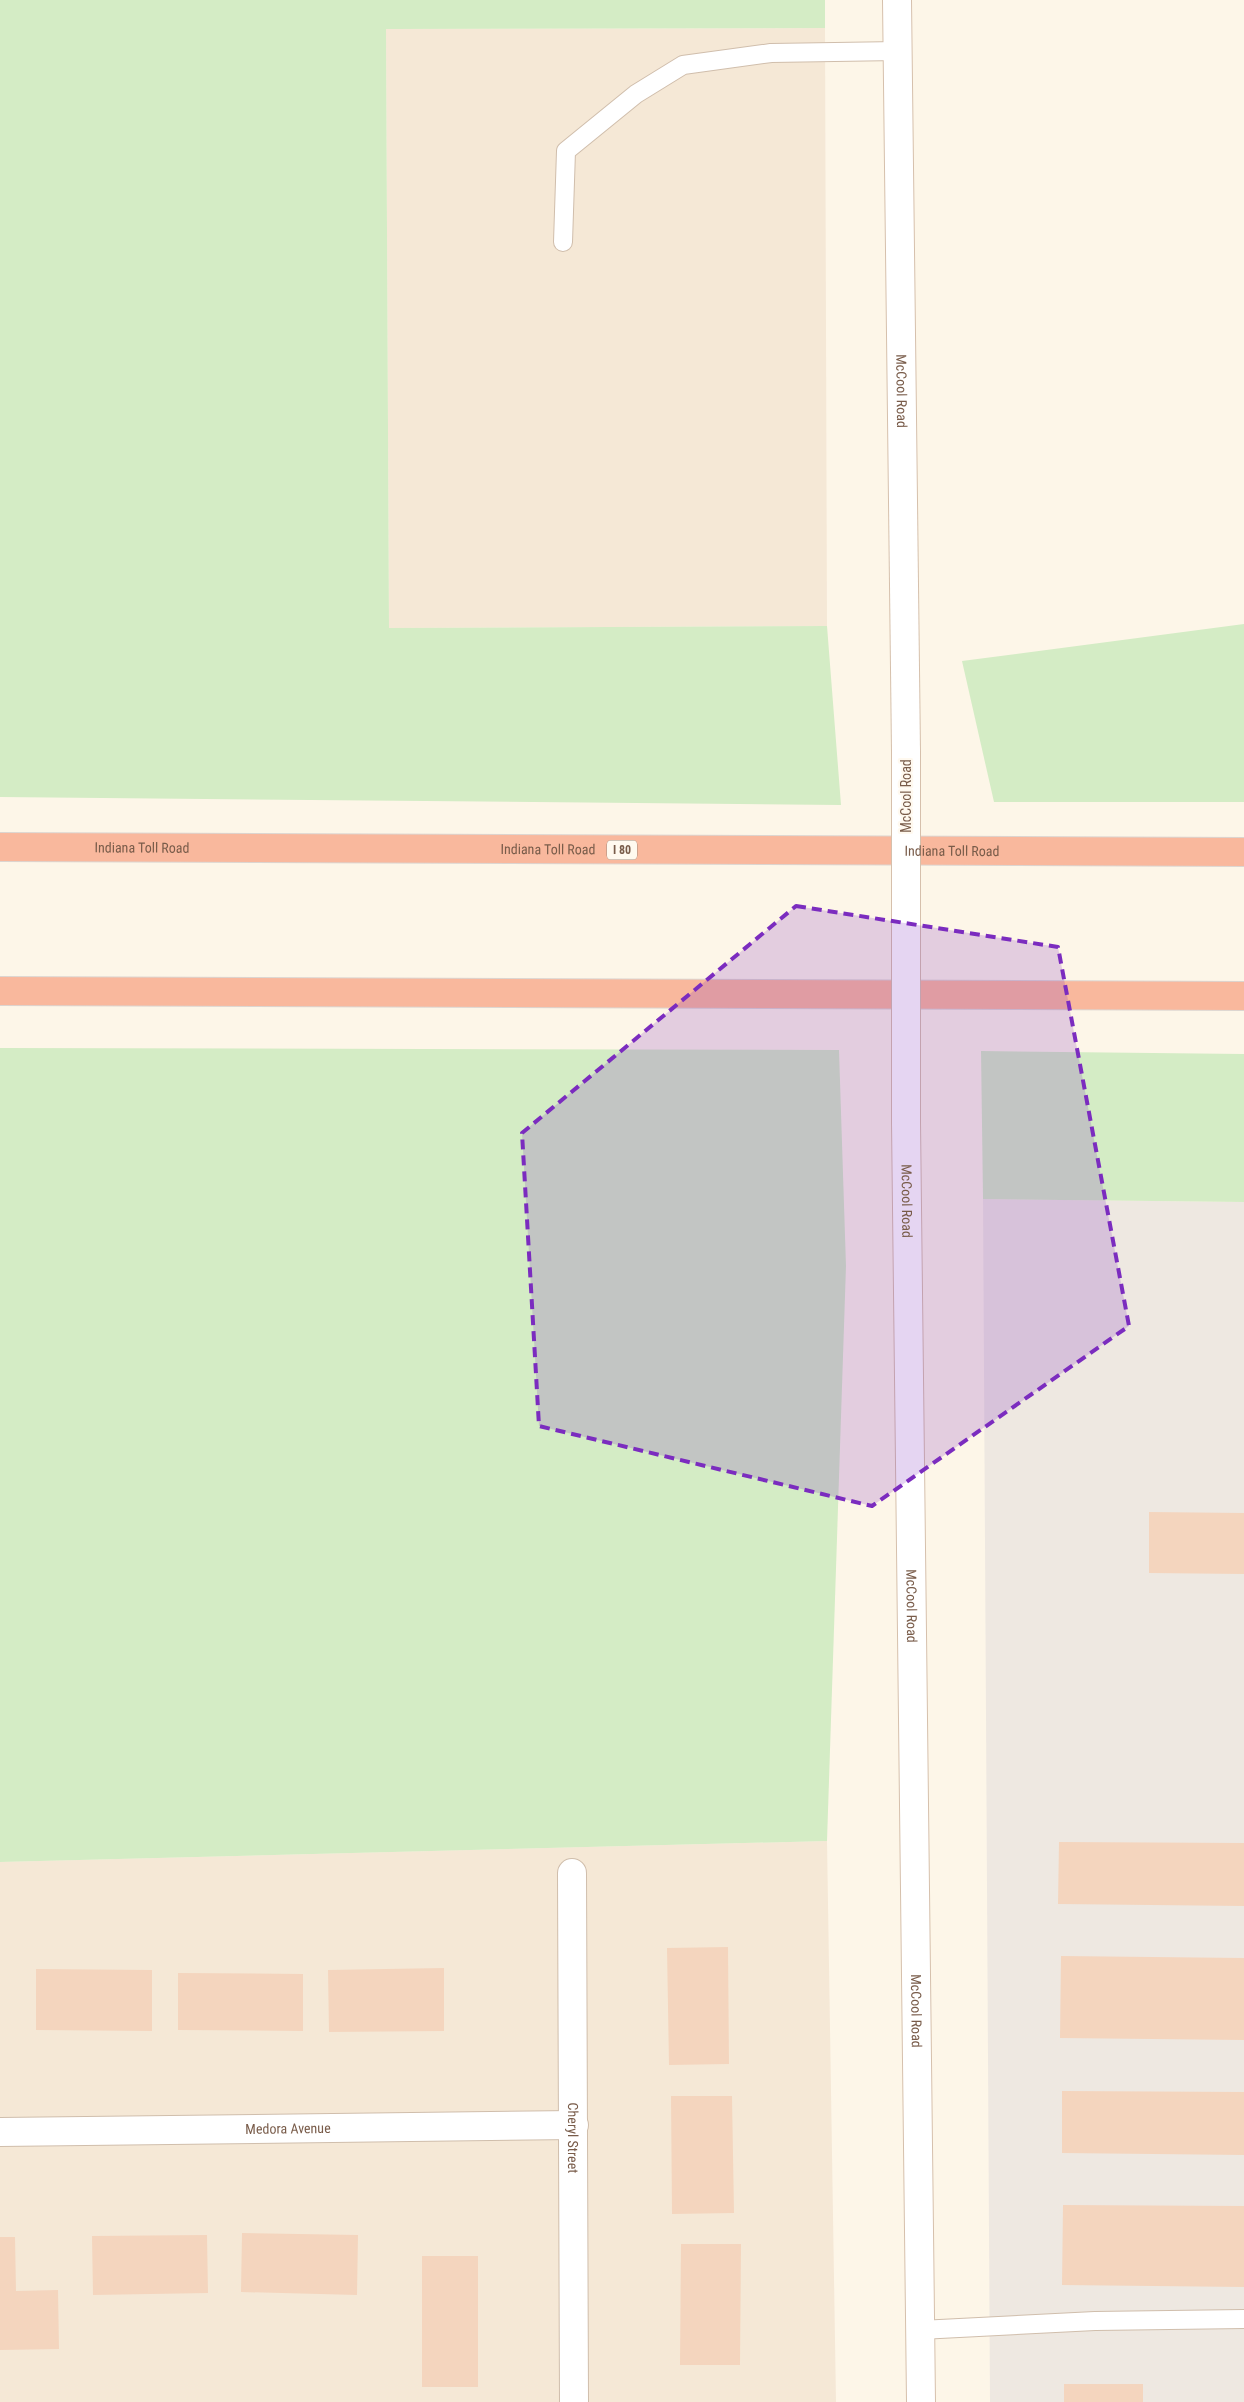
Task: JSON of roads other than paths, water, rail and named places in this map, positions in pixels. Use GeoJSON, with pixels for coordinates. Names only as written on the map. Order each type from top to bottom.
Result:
{"type":"FeatureCollection","features":[{"type":"Feature","properties":{"kind":"highway","name":"Indiana Toll Road"},"geometry":{"type":"LineString","coordinates":[[0,847],[1244,852]]}},
{"type":"Feature","properties":{"kind":"highway"},"geometry":{"type":"LineString","coordinates":[[0,992],[1244,996]]}},
{"type":"Feature","properties":{"kind":"street","name":"McCool Road"},"geometry":{"type":"LineString","coordinates":[[897,0],[906,752],[906,1122],[921,2402]]}},
{"type":"Feature","properties":{"kind":"street","name":"Cheryl Street"},"geometry":{"type":"LineString","coordinates":[[572,1874],[574,2402]]}},
{"type":"Feature","properties":{"kind":"street","name":"Medora Avenue"},"geometry":{"type":"LineString","coordinates":[[0,2132],[574,2125]]}},
{"type":"Feature","properties":{"kind":"lane"},"geometry":{"type":"LineString","coordinates":[[563,242],[566,151],[636,94],[683,65],[770,54],[898,51]]}},
{"type":"Feature","properties":{"kind":"lane"},"geometry":{"type":"LineString","coordinates":[[920,2330],[1095,2321],[1244,2319]]}}]}
